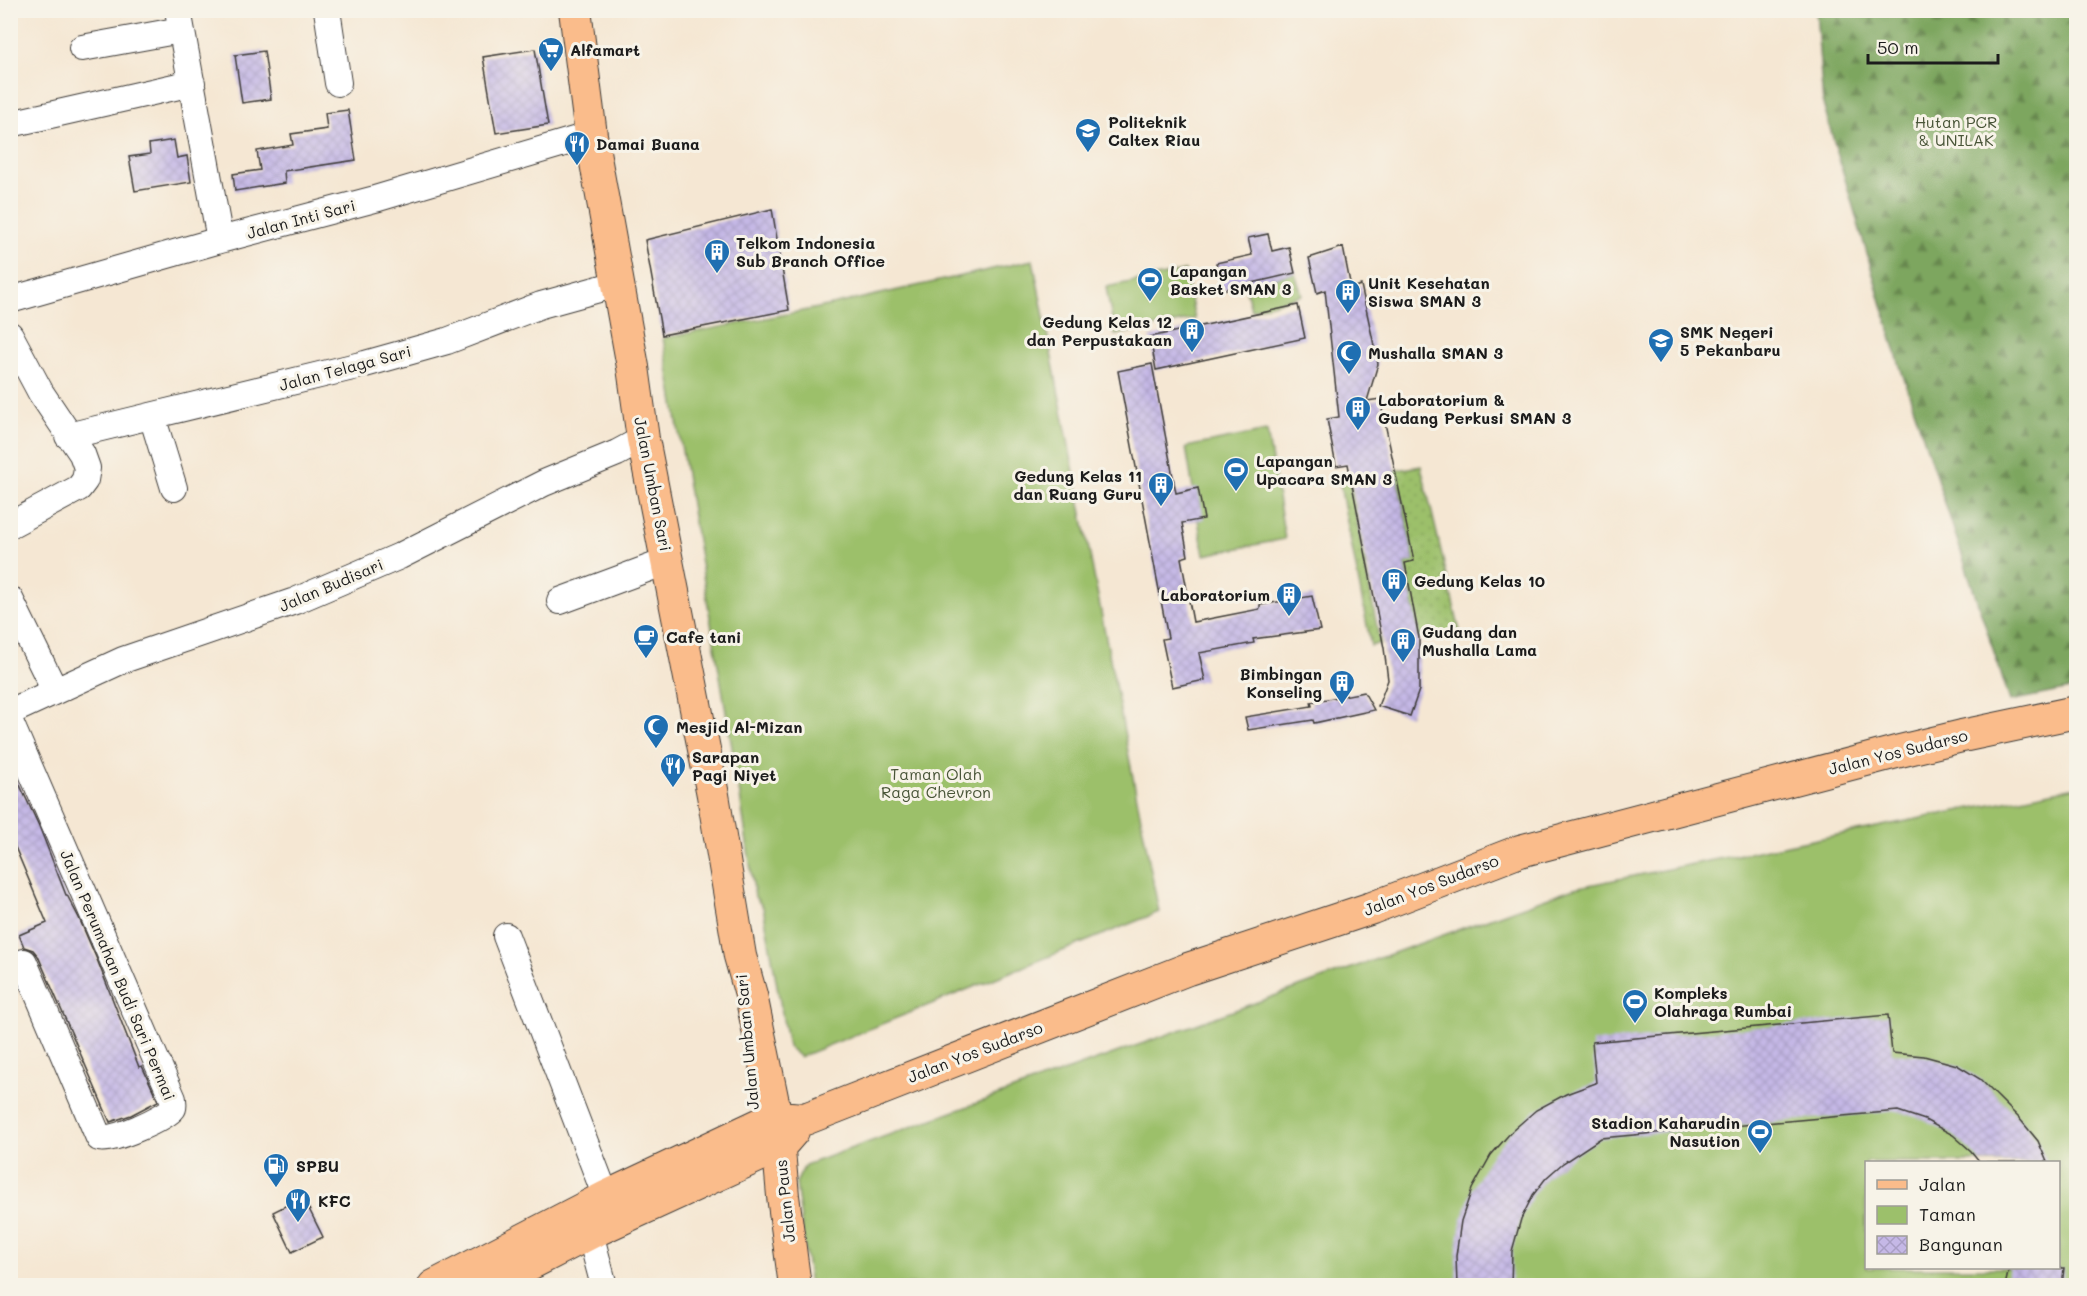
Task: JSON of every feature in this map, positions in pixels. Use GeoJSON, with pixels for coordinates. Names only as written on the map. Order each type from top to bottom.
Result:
{"type":"FeatureCollection","features":[{"type":"Feature","properties":{"kind":"main road","name":"Jalan Umban Sari"},"geometry":{"type":"LineString","coordinates":[[575,10],[591,135],[643,439],[713,795],[740,956],[751,995],[775,1133]]}},
{"type":"Feature","properties":{"kind":"main road","name":"Jalan Yos Sudarso"},"geometry":{"type":"LineString","coordinates":[[434,1286],[606,1197],[775,1133],[1188,969],[1372,908],[1520,851],[1900,751],[2076,712]]}},
{"type":"Feature","properties":{"kind":"main road","name":"Jalan Yos Sudarso"},"geometry":{"type":"LineString","coordinates":[[487,1286],[591,1233],[775,1133]]}},
{"type":"Feature","properties":{"kind":"main road","name":"Jalan Paus"},"geometry":{"type":"LineString","coordinates":[[775,1133],[778,1286]]}},
{"type":"Feature","properties":{"kind":"main road","name":"Jalan Paus"},"geometry":{"type":"LineString","coordinates":[[775,1133],[795,1286]]}},
{"type":"Feature","properties":{"kind":"street"},"geometry":{"type":"LineString","coordinates":[[327,10],[338,83]]}},
{"type":"Feature","properties":{"kind":"street"},"geometry":{"type":"LineString","coordinates":[[82,48],[180,20],[220,240]]}},
{"type":"Feature","properties":{"kind":"street"},"geometry":{"type":"LineString","coordinates":[[10,124],[192,83]]}},
{"type":"Feature","properties":{"kind":"street","name":"Jalan Inti Sari"},"geometry":{"type":"LineString","coordinates":[[10,300],[220,240],[375,199],[591,135]]}},
{"type":"Feature","properties":{"kind":"street","name":"Jalan Telaga Sari"},"geometry":{"type":"LineString","coordinates":[[68,436],[375,361],[447,340],[541,305],[617,284]]}},
{"type":"Feature","properties":{"kind":"street"},"geometry":{"type":"LineString","coordinates":[[10,334],[41,393],[82,454],[87,468],[85,480],[79,488],[10,525]]}},
{"type":"Feature","properties":{"kind":"street"},"geometry":{"type":"LineString","coordinates":[[152,416],[174,488]]}},
{"type":"Feature","properties":{"kind":"street","name":"Jalan Budisari"},"geometry":{"type":"LineString","coordinates":[[10,712],[123,660],[295,601],[400,556],[534,488],[643,439]]}},
{"type":"Feature","properties":{"kind":"street"},"geometry":{"type":"LineString","coordinates":[[560,601],[668,561]]}},
{"type":"Feature","properties":{"kind":"street"},"geometry":{"type":"LineString","coordinates":[[10,598],[55,691]]}},
{"type":"Feature","properties":{"kind":"street","name":"Jalan Perumahan Budi Sari Permai"},"geometry":{"type":"LineString","coordinates":[[10,722],[172,1099],[174,1104],[171,1109],[159,1118],[115,1137],[105,1140],[99,1138],[24,962]]}},
{"type":"Feature","properties":{"kind":"street"},"geometry":{"type":"LineString","coordinates":[[506,936],[606,1197]]}},
{"type":"Feature","properties":{"kind":"street"},"geometry":{"type":"LineString","coordinates":[[591,1233],[604,1286]]}},
{"type":"Feature","properties":{"kind":"green space","name":"Hutan PCR & UNILAK"},"geometry":{"type":"Polygon","coordinates":[[[1816,11],[2076,11],[2076,688],[2010,701],[1899,363],[1823,104],[1816,11]]]}},
{"type":"Feature","properties":{"kind":"green space","name":"Taman Olah Raga Chevron"},"geometry":{"type":"Polygon","coordinates":[[[1033,260],[1159,912],[800,1057],[788,1047],[763,907],[755,897],[663,338],[818,308],[1033,260]]]}},
{"type":"Feature","properties":{"kind":"green space","name":"Lapangan Basket SMAN 3"},"geometry":{"type":"Polygon","coordinates":[[[1185,271],[1195,319],[1115,335],[1106,287],[1185,271]]]}},
{"type":"Feature","properties":{"kind":"green space"},"geometry":{"type":"Polygon","coordinates":[[[1295,273],[1302,295],[1251,310],[1245,285],[1295,273]]]}},
{"type":"Feature","properties":{"kind":"green space","name":"Lapangan Upacara SMAN 3"},"geometry":{"type":"Polygon","coordinates":[[[1267,431],[1285,539],[1204,555],[1186,447],[1267,431]]]}},
{"type":"Feature","properties":{"kind":"green space"},"geometry":{"type":"Polygon","coordinates":[[[1421,466],[1460,632],[1419,638],[1405,563],[1414,561],[1396,470],[1421,466]]]}},
{"type":"Feature","properties":{"kind":"green space"},"geometry":{"type":"Polygon","coordinates":[[[1349,478],[1380,643],[1371,646],[1339,480],[1349,478]]]}},
{"type":"Feature","properties":{"kind":"green space","name":"Kompleks Olahraga Rumbai"},"geometry":{"type":"Polygon","coordinates":[[[2076,787],[2076,1285],[810,1285],[796,1183],[805,1165],[1574,888],[2076,787]]]}},
{"type":"Feature","properties":{"kind":"building"},"geometry":{"type":"Polygon","coordinates":[[[535,49],[548,125],[496,133],[483,57],[535,49]]]}},
{"type":"Feature","properties":{"kind":"building"},"geometry":{"type":"Polygon","coordinates":[[[264,51],[271,99],[242,103],[235,55],[264,51]]]}},
{"type":"Feature","properties":{"kind":"building"},"geometry":{"type":"Polygon","coordinates":[[[348,110],[356,160],[284,171],[285,183],[235,191],[233,174],[260,170],[257,151],[293,145],[291,134],[327,129],[325,113],[348,110]]]}},
{"type":"Feature","properties":{"kind":"building"},"geometry":{"type":"Polygon","coordinates":[[[174,140],[177,158],[187,156],[191,182],[135,191],[129,157],[150,154],[149,144],[174,140]]]}},
{"type":"Feature","properties":{"kind":"building","name":"Telkom Indonesia Sub Branch Office"},"geometry":{"type":"Polygon","coordinates":[[[772,209],[789,310],[662,335],[645,240],[772,209]]]}},
{"type":"Feature","properties":{"kind":"building"},"geometry":{"type":"Polygon","coordinates":[[[1268,234],[1272,251],[1289,247],[1295,273],[1222,290],[1216,263],[1252,255],[1248,238],[1268,234]]]}},
{"type":"Feature","properties":{"kind":"building"},"geometry":{"type":"Polygon","coordinates":[[[1343,247],[1351,288],[1361,285],[1378,364],[1367,401],[1380,399],[1414,561],[1405,563],[1419,638],[1419,690],[1410,716],[1378,706],[1388,680],[1384,648],[1348,464],[1336,466],[1327,419],[1339,417],[1325,290],[1317,293],[1309,258],[1343,247]]]}},
{"type":"Feature","properties":{"kind":"building","name":"Gedung Kelas 12 dan Perpustakaan"},"geometry":{"type":"Polygon","coordinates":[[[1298,305],[1305,338],[1156,370],[1150,337],[1298,305]]]}},
{"type":"Feature","properties":{"kind":"building"},"geometry":{"type":"Polygon","coordinates":[[[1152,364],[1176,493],[1198,488],[1204,519],[1182,523],[1188,556],[1181,558],[1193,622],[1260,609],[1260,605],[1312,596],[1320,630],[1253,639],[1254,643],[1199,653],[1205,680],[1172,687],[1162,639],[1168,638],[1118,371],[1152,364]]]}},
{"type":"Feature","properties":{"kind":"building"},"geometry":{"type":"Polygon","coordinates":[[[1364,692],[1374,710],[1314,723],[1313,720],[1248,730],[1245,717],[1312,706],[1311,702],[1364,692]]]}},
{"type":"Feature","properties":{"kind":"building"},"geometry":{"type":"Polygon","coordinates":[[[10,764],[39,826],[66,895],[79,918],[98,962],[139,1067],[142,1066],[158,1101],[131,1115],[110,1122],[38,956],[33,950],[24,947],[19,935],[47,923],[10,835],[10,764]]]}},
{"type":"Feature","properties":{"kind":"building"},"geometry":{"type":"Polygon","coordinates":[[[1888,1015],[1892,1053],[1924,1056],[1957,1065],[1980,1079],[2019,1118],[2038,1141],[2047,1161],[1979,1161],[1953,1135],[1925,1120],[1898,1111],[1601,1138],[1563,1163],[1546,1178],[1533,1195],[1521,1219],[1512,1251],[1511,1286],[1457,1286],[1456,1256],[1461,1221],[1472,1189],[1491,1155],[1512,1131],[1536,1110],[1566,1094],[1596,1083],[1592,1042],[1888,1015]]]}},
{"type":"Feature","properties":{"kind":"building","name":"KFC"},"geometry":{"type":"Polygon","coordinates":[[[303,1197],[323,1237],[292,1252],[273,1212],[303,1197]]]}},
{"type":"Feature","properties":{"kind":"building"},"geometry":{"type":"Polygon","coordinates":[[[2064,1268],[2062,1286],[2005,1286],[2009,1269],[2064,1268]]]}},
{"type":"Feature","properties":{"kind":"place","name":"Alfamart"},"geometry":{"type":"Point","coordinates":[551,73]}},
{"type":"Feature","properties":{"kind":"place","name":"Politeknik Caltex Riau"},"geometry":{"type":"Point","coordinates":[1088,154]}},
{"type":"Feature","properties":{"kind":"place","name":"Damai Buana"},"geometry":{"type":"Point","coordinates":[577,167]}},
{"type":"Feature","properties":{"kind":"place","name":"Telkom Indonesia Sub Branch Office"},"geometry":{"type":"Point","coordinates":[717,275]}},
{"type":"Feature","properties":{"kind":"place","name":"Lapangan Basket SMAN 3"},"geometry":{"type":"Point","coordinates":[1150,303]}},
{"type":"Feature","properties":{"kind":"place","name":"Unit Kesehatan Siswa SMAN 3"},"geometry":{"type":"Point","coordinates":[1348,315]}},
{"type":"Feature","properties":{"kind":"place","name":"Gedung Kelas 12 dan Perpustakaan"},"geometry":{"type":"Point","coordinates":[1192,354]}},
{"type":"Feature","properties":{"kind":"place","name":"SMK Negeri 5 Pekanbaru"},"geometry":{"type":"Point","coordinates":[1661,364]}},
{"type":"Feature","properties":{"kind":"place","name":"Mushalla SMAN 3"},"geometry":{"type":"Point","coordinates":[1349,376]}},
{"type":"Feature","properties":{"kind":"place","name":"Laboratorium & Gudang Perkusi SMAN 3"},"geometry":{"type":"Point","coordinates":[1358,432]}},
{"type":"Feature","properties":{"kind":"place","name":"Lapangan Upacara SMAN 3"},"geometry":{"type":"Point","coordinates":[1236,493]}},
{"type":"Feature","properties":{"kind":"place","name":"Gedung Kelas 11 dan Ruang Guru"},"geometry":{"type":"Point","coordinates":[1161,508]}},
{"type":"Feature","properties":{"kind":"place","name":"Gedung Kelas 10"},"geometry":{"type":"Point","coordinates":[1394,604]}},
{"type":"Feature","properties":{"kind":"place","name":"Laboratorium"},"geometry":{"type":"Point","coordinates":[1289,618]}},
{"type":"Feature","properties":{"kind":"place","name":"Cafe tani"},"geometry":{"type":"Point","coordinates":[646,660]}},
{"type":"Feature","properties":{"kind":"place","name":"Gudang dan Mushalla Lama"},"geometry":{"type":"Point","coordinates":[1403,664]}},
{"type":"Feature","properties":{"kind":"place","name":"Bimbingan Konseling"},"geometry":{"type":"Point","coordinates":[1342,706]}},
{"type":"Feature","properties":{"kind":"place","name":"Mesjid Al-Mizan"},"geometry":{"type":"Point","coordinates":[656,750]}},
{"type":"Feature","properties":{"kind":"place","name":"Sarapan Pagi Niyet"},"geometry":{"type":"Point","coordinates":[673,789]}},
{"type":"Feature","properties":{"kind":"place","name":"Kompleks Olahraga Rumbai"},"geometry":{"type":"Point","coordinates":[1635,1025]}},
{"type":"Feature","properties":{"kind":"place","name":"Stadion Kaharudin Nasution"},"geometry":{"type":"Point","coordinates":[1760,1155]}},
{"type":"Feature","properties":{"kind":"place","name":"SPBU"},"geometry":{"type":"Point","coordinates":[276,1189]}},
{"type":"Feature","properties":{"kind":"place","name":"KFC"},"geometry":{"type":"Point","coordinates":[298,1224]}}]}
